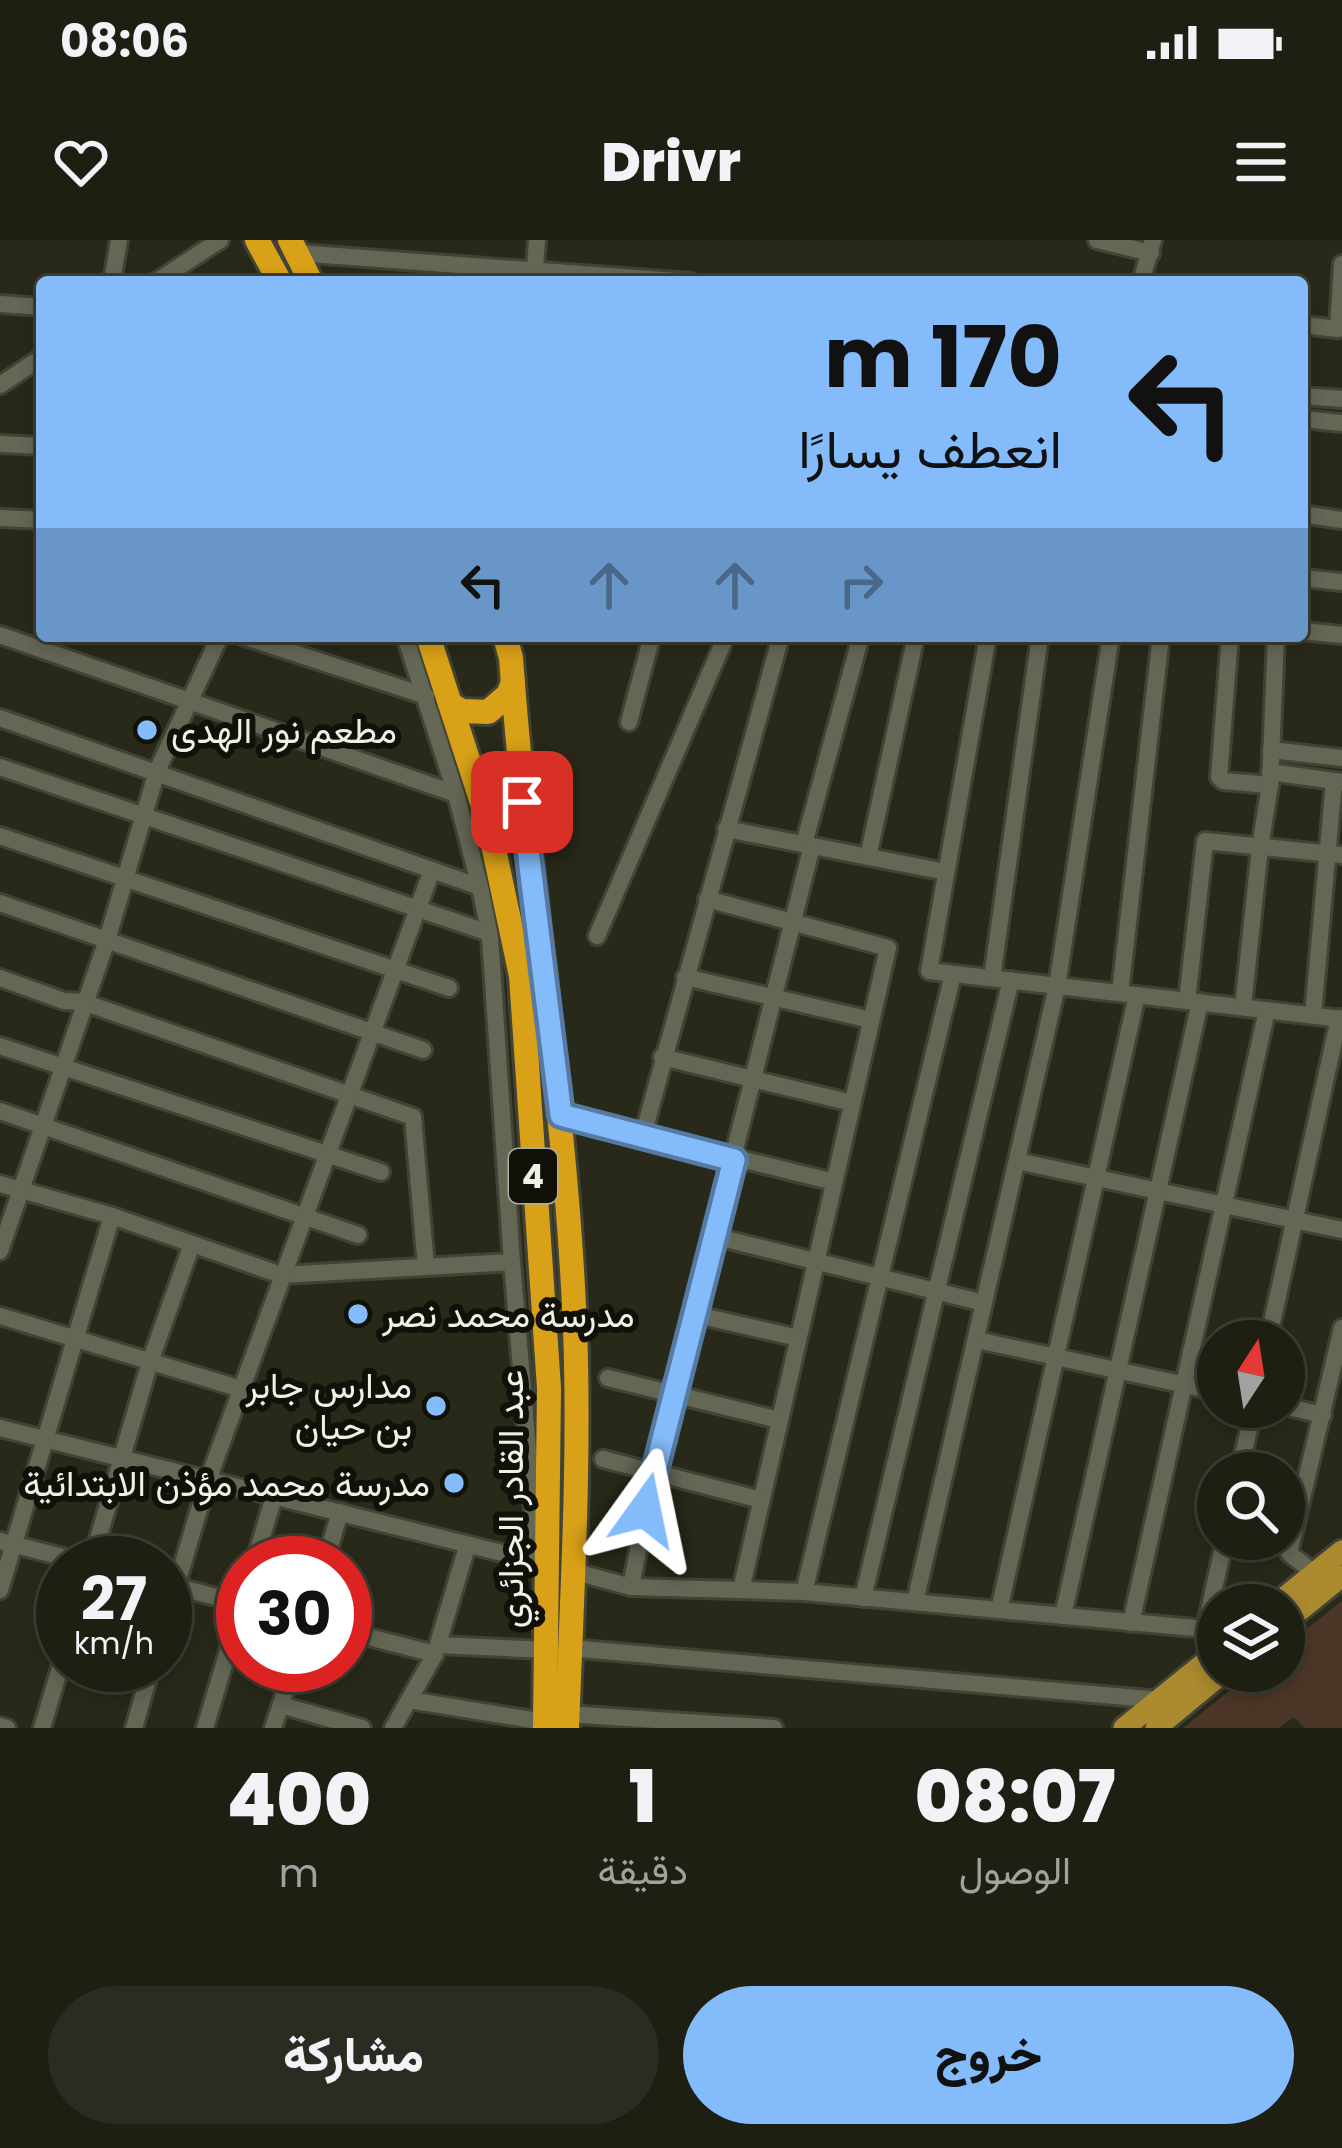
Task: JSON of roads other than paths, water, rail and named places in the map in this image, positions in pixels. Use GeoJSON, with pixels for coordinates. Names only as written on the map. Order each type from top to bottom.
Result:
{"type":"FeatureCollection","features":[{"type":"Feature","properties":{"kind":"highway"},"geometry":{"type":"LineString","coordinates":[[257,240],[277,276]]}},
{"type":"Feature","properties":{"kind":"highway"},"geometry":{"type":"LineString","coordinates":[[293,247],[308,276]]}},
{"type":"Feature","properties":{"kind":"highway","name":"عبد القادر الجزائري"},"geometry":{"type":"LineString","coordinates":[[429,642],[438,700],[488,821],[521,976],[549,1388],[556,1723]]}},
{"type":"Feature","properties":{"kind":"highway","name":"عبد القادر الجزائري"},"geometry":{"type":"LineString","coordinates":[[506,642],[561,1115],[575,1327],[577,1494],[553,1566]]}},
{"type":"Feature","properties":{"kind":"highway"},"geometry":{"type":"LineString","coordinates":[[438,700],[475,714],[488,712],[500,705],[513,682]]}},
{"type":"Feature","properties":{"kind":"main road"},"geometry":{"type":"LineString","coordinates":[[1301,1584],[1342,1551]]}},
{"type":"Feature","properties":{"kind":"main road"},"geometry":{"type":"LineString","coordinates":[[1305,1606],[1342,1576]]}},
{"type":"Feature","properties":{"kind":"main road"},"geometry":{"type":"LineString","coordinates":[[1124,1728],[1197,1669]]}},
{"type":"Feature","properties":{"kind":"main road"},"geometry":{"type":"LineString","coordinates":[[1156,1728],[1200,1692]]}},
{"type":"Feature","properties":{"kind":"street"},"geometry":{"type":"LineString","coordinates":[[113,276],[119,240]]}},
{"type":"Feature","properties":{"kind":"street"},"geometry":{"type":"LineString","coordinates":[[165,276],[220,240]]}},
{"type":"Feature","properties":{"kind":"street"},"geometry":{"type":"LineString","coordinates":[[293,247],[534,276],[537,240]]}},
{"type":"Feature","properties":{"kind":"street"},"geometry":{"type":"LineString","coordinates":[[1097,240],[1152,246],[1143,276]]}},
{"type":"Feature","properties":{"kind":"street"},"geometry":{"type":"LineString","coordinates":[[1308,326],[1338,329],[1342,264]]}},
{"type":"Feature","properties":{"kind":"street"},"geometry":{"type":"LineString","coordinates":[[0,304],[36,307]]}},
{"type":"Feature","properties":{"kind":"street"},"geometry":{"type":"LineString","coordinates":[[0,385],[8,373],[36,360]]}},
{"type":"Feature","properties":{"kind":"street"},"geometry":{"type":"LineString","coordinates":[[1308,396],[1342,399]]}},
{"type":"Feature","properties":{"kind":"street"},"geometry":{"type":"LineString","coordinates":[[1308,420],[1342,423]]}},
{"type":"Feature","properties":{"kind":"street"},"geometry":{"type":"LineString","coordinates":[[0,445],[36,446]]}},
{"type":"Feature","properties":{"kind":"street"},"geometry":{"type":"LineString","coordinates":[[1308,515],[1342,520]]}},
{"type":"Feature","properties":{"kind":"street"},"geometry":{"type":"LineString","coordinates":[[0,518],[36,520]]}},
{"type":"Feature","properties":{"kind":"street"},"geometry":{"type":"LineString","coordinates":[[1308,579],[1342,582]]}},
{"type":"Feature","properties":{"kind":"street"},"geometry":{"type":"LineString","coordinates":[[1308,631],[1342,634]]}},
{"type":"Feature","properties":{"kind":"street"},"geometry":{"type":"LineString","coordinates":[[0,635],[456,794]]}},
{"type":"Feature","properties":{"kind":"street"},"geometry":{"type":"LineString","coordinates":[[2,1238],[9,1188],[43,1126],[157,771],[217,642]]}},
{"type":"Feature","properties":{"kind":"street"},"geometry":{"type":"LineString","coordinates":[[260,642],[438,700]]}},
{"type":"Feature","properties":{"kind":"street"},"geometry":{"type":"LineString","coordinates":[[408,642],[438,700],[489,933],[512,1262],[553,1566]]}},
{"type":"Feature","properties":{"kind":"street"},"geometry":{"type":"LineString","coordinates":[[629,722],[650,642]]}},
{"type":"Feature","properties":{"kind":"street"},"geometry":{"type":"LineString","coordinates":[[597,936],[723,642]]}},
{"type":"Feature","properties":{"kind":"street"},"geometry":{"type":"LineString","coordinates":[[643,1135],[779,642]]}},
{"type":"Feature","properties":{"kind":"street"},"geometry":{"type":"LineString","coordinates":[[631,1587],[652,1472],[755,1079],[859,642]]}},
{"type":"Feature","properties":{"kind":"street"},"geometry":{"type":"LineString","coordinates":[[868,857],[915,642]]}},
{"type":"Feature","properties":{"kind":"street"},"geometry":{"type":"LineString","coordinates":[[987,642],[928,971],[1340,1018],[1273,1320]]}},
{"type":"Feature","properties":{"kind":"street"},"geometry":{"type":"LineString","coordinates":[[862,1598],[936,1291],[1002,979],[1039,642]]}},
{"type":"Feature","properties":{"kind":"street"},"geometry":{"type":"LineString","coordinates":[[915,1602],[1057,986],[1110,642]]}},
{"type":"Feature","properties":{"kind":"street"},"geometry":{"type":"LineString","coordinates":[[998,1610],[1096,1178],[1129,994],[1160,642]]}},
{"type":"Feature","properties":{"kind":"street"},"geometry":{"type":"LineString","coordinates":[[1230,642],[1219,777],[1223,782],[1338,782],[1335,854],[1313,1016]]}},
{"type":"Feature","properties":{"kind":"street"},"geometry":{"type":"LineString","coordinates":[[1243,1007],[1270,779],[1276,642]]}},
{"type":"Feature","properties":{"kind":"street"},"geometry":{"type":"LineString","coordinates":[[0,718],[481,887]]}},
{"type":"Feature","properties":{"kind":"street"},"geometry":{"type":"LineString","coordinates":[[1271,750],[1342,758]]}},
{"type":"Feature","properties":{"kind":"street"},"geometry":{"type":"LineString","coordinates":[[0,767],[489,933]]}},
{"type":"Feature","properties":{"kind":"street"},"geometry":{"type":"LineString","coordinates":[[726,829],[946,872]]}},
{"type":"Feature","properties":{"kind":"street"},"geometry":{"type":"LineString","coordinates":[[0,836],[448,988]]}},
{"type":"Feature","properties":{"kind":"street"},"geometry":{"type":"LineString","coordinates":[[1063,1616],[1158,1191],[1193,1002],[1205,841],[1335,854]]}},
{"type":"Feature","properties":{"kind":"street"},"geometry":{"type":"LineString","coordinates":[[188,1536],[432,870]]}},
{"type":"Feature","properties":{"kind":"street"},"geometry":{"type":"LineString","coordinates":[[707,899],[888,948],[741,1591]]}},
{"type":"Feature","properties":{"kind":"street"},"geometry":{"type":"LineString","coordinates":[[0,903],[423,1049]]}},
{"type":"Feature","properties":{"kind":"street"},"geometry":{"type":"LineString","coordinates":[[804,1592],[953,974]]}},
{"type":"Feature","properties":{"kind":"street"},"geometry":{"type":"LineString","coordinates":[[685,977],[872,1021]]}},
{"type":"Feature","properties":{"kind":"street"},"geometry":{"type":"LineString","coordinates":[[0,978],[64,1001],[83,1002],[413,1117],[427,1268]]}},
{"type":"Feature","properties":{"kind":"street"},"geometry":{"type":"LineString","coordinates":[[1131,1623],[1267,1010]]}},
{"type":"Feature","properties":{"kind":"street"},"geometry":{"type":"LineString","coordinates":[[0,1046],[381,1172]]}},
{"type":"Feature","properties":{"kind":"street"},"geometry":{"type":"LineString","coordinates":[[662,1058],[852,1103]]}},
{"type":"Feature","properties":{"kind":"street"},"geometry":{"type":"LineString","coordinates":[[0,1111],[358,1234]]}},
{"type":"Feature","properties":{"kind":"street"},"geometry":{"type":"LineString","coordinates":[[561,1115],[834,1182]]}},
{"type":"Feature","properties":{"kind":"street"},"geometry":{"type":"LineString","coordinates":[[1017,1161],[1342,1230]]}},
{"type":"Feature","properties":{"kind":"street"},"geometry":{"type":"LineString","coordinates":[[9,1188],[112,1216],[281,1275],[512,1262]]}},
{"type":"Feature","properties":{"kind":"street"},"geometry":{"type":"LineString","coordinates":[[0,1590],[6,1542],[112,1216]]}},
{"type":"Feature","properties":{"kind":"street"},"geometry":{"type":"LineString","coordinates":[[713,1236],[984,1303]]}},
{"type":"Feature","properties":{"kind":"street"},"geometry":{"type":"LineString","coordinates":[[97,1536],[191,1244]]}},
{"type":"Feature","properties":{"kind":"street"},"geometry":{"type":"LineString","coordinates":[[693,1314],[798,1338]]}},
{"type":"Feature","properties":{"kind":"street"},"geometry":{"type":"LineString","coordinates":[[0,1316],[241,1389]]}},
{"type":"Feature","properties":{"kind":"street"},"geometry":{"type":"LineString","coordinates":[[1314,1573],[1289,1553],[1342,1328]]}},
{"type":"Feature","properties":{"kind":"street"},"geometry":{"type":"LineString","coordinates":[[977,1340],[1197,1388]]}},
{"type":"Feature","properties":{"kind":"street"},"geometry":{"type":"LineString","coordinates":[[608,1378],[779,1420]]}},
{"type":"Feature","properties":{"kind":"street"},"geometry":{"type":"LineString","coordinates":[[1305,1411],[1323,1415]]}},
{"type":"Feature","properties":{"kind":"street"},"geometry":{"type":"LineString","coordinates":[[0,1428],[631,1587],[804,1592],[1197,1628]]}},
{"type":"Feature","properties":{"kind":"street"},"geometry":{"type":"LineString","coordinates":[[603,1459],[761,1500]]}},
{"type":"Feature","properties":{"kind":"street"},"geometry":{"type":"LineString","coordinates":[[262,1536],[274,1497]]}},
{"type":"Feature","properties":{"kind":"street"},"geometry":{"type":"LineString","coordinates":[[333,1536],[340,1512]]}},
{"type":"Feature","properties":{"kind":"street"},"geometry":{"type":"LineString","coordinates":[[6,1542],[36,1550]]}},
{"type":"Feature","properties":{"kind":"street"},"geometry":{"type":"LineString","coordinates":[[393,1728],[437,1650],[466,1547]]}},
{"type":"Feature","properties":{"kind":"street"},"geometry":{"type":"LineString","coordinates":[[372,1636],[437,1650],[558,1649],[1160,1700]]}},
{"type":"Feature","properties":{"kind":"street"},"geometry":{"type":"LineString","coordinates":[[42,1728],[53,1692]]}},
{"type":"Feature","properties":{"kind":"street"},"geometry":{"type":"LineString","coordinates":[[134,1728],[144,1692]]}},
{"type":"Feature","properties":{"kind":"street"},"geometry":{"type":"LineString","coordinates":[[205,1728],[216,1692]]}},
{"type":"Feature","properties":{"kind":"street"},"geometry":{"type":"LineString","coordinates":[[273,1728],[284,1692]]}},
{"type":"Feature","properties":{"kind":"street"},"geometry":{"type":"LineString","coordinates":[[409,1700],[556,1723],[774,1728]]}},
{"type":"Feature","properties":{"kind":"street"},"geometry":{"type":"LineString","coordinates":[[280,1705],[362,1728]]}},
{"type":"Feature","properties":{"kind":"place","name":"مطعم نور الهدى"},"geometry":{"type":"Point","coordinates":[147,730]}},
{"type":"Feature","properties":{"kind":"place","name":"مدرسة محمد نصر"},"geometry":{"type":"Point","coordinates":[358,1314]}},
{"type":"Feature","properties":{"kind":"place","name":"مدارس جابر بن حيان"},"geometry":{"type":"Point","coordinates":[436,1406]}},
{"type":"Feature","properties":{"kind":"place","name":"مدرسة محمد مؤذن الابتدائية"},"geometry":{"type":"Point","coordinates":[454,1483]}}]}
